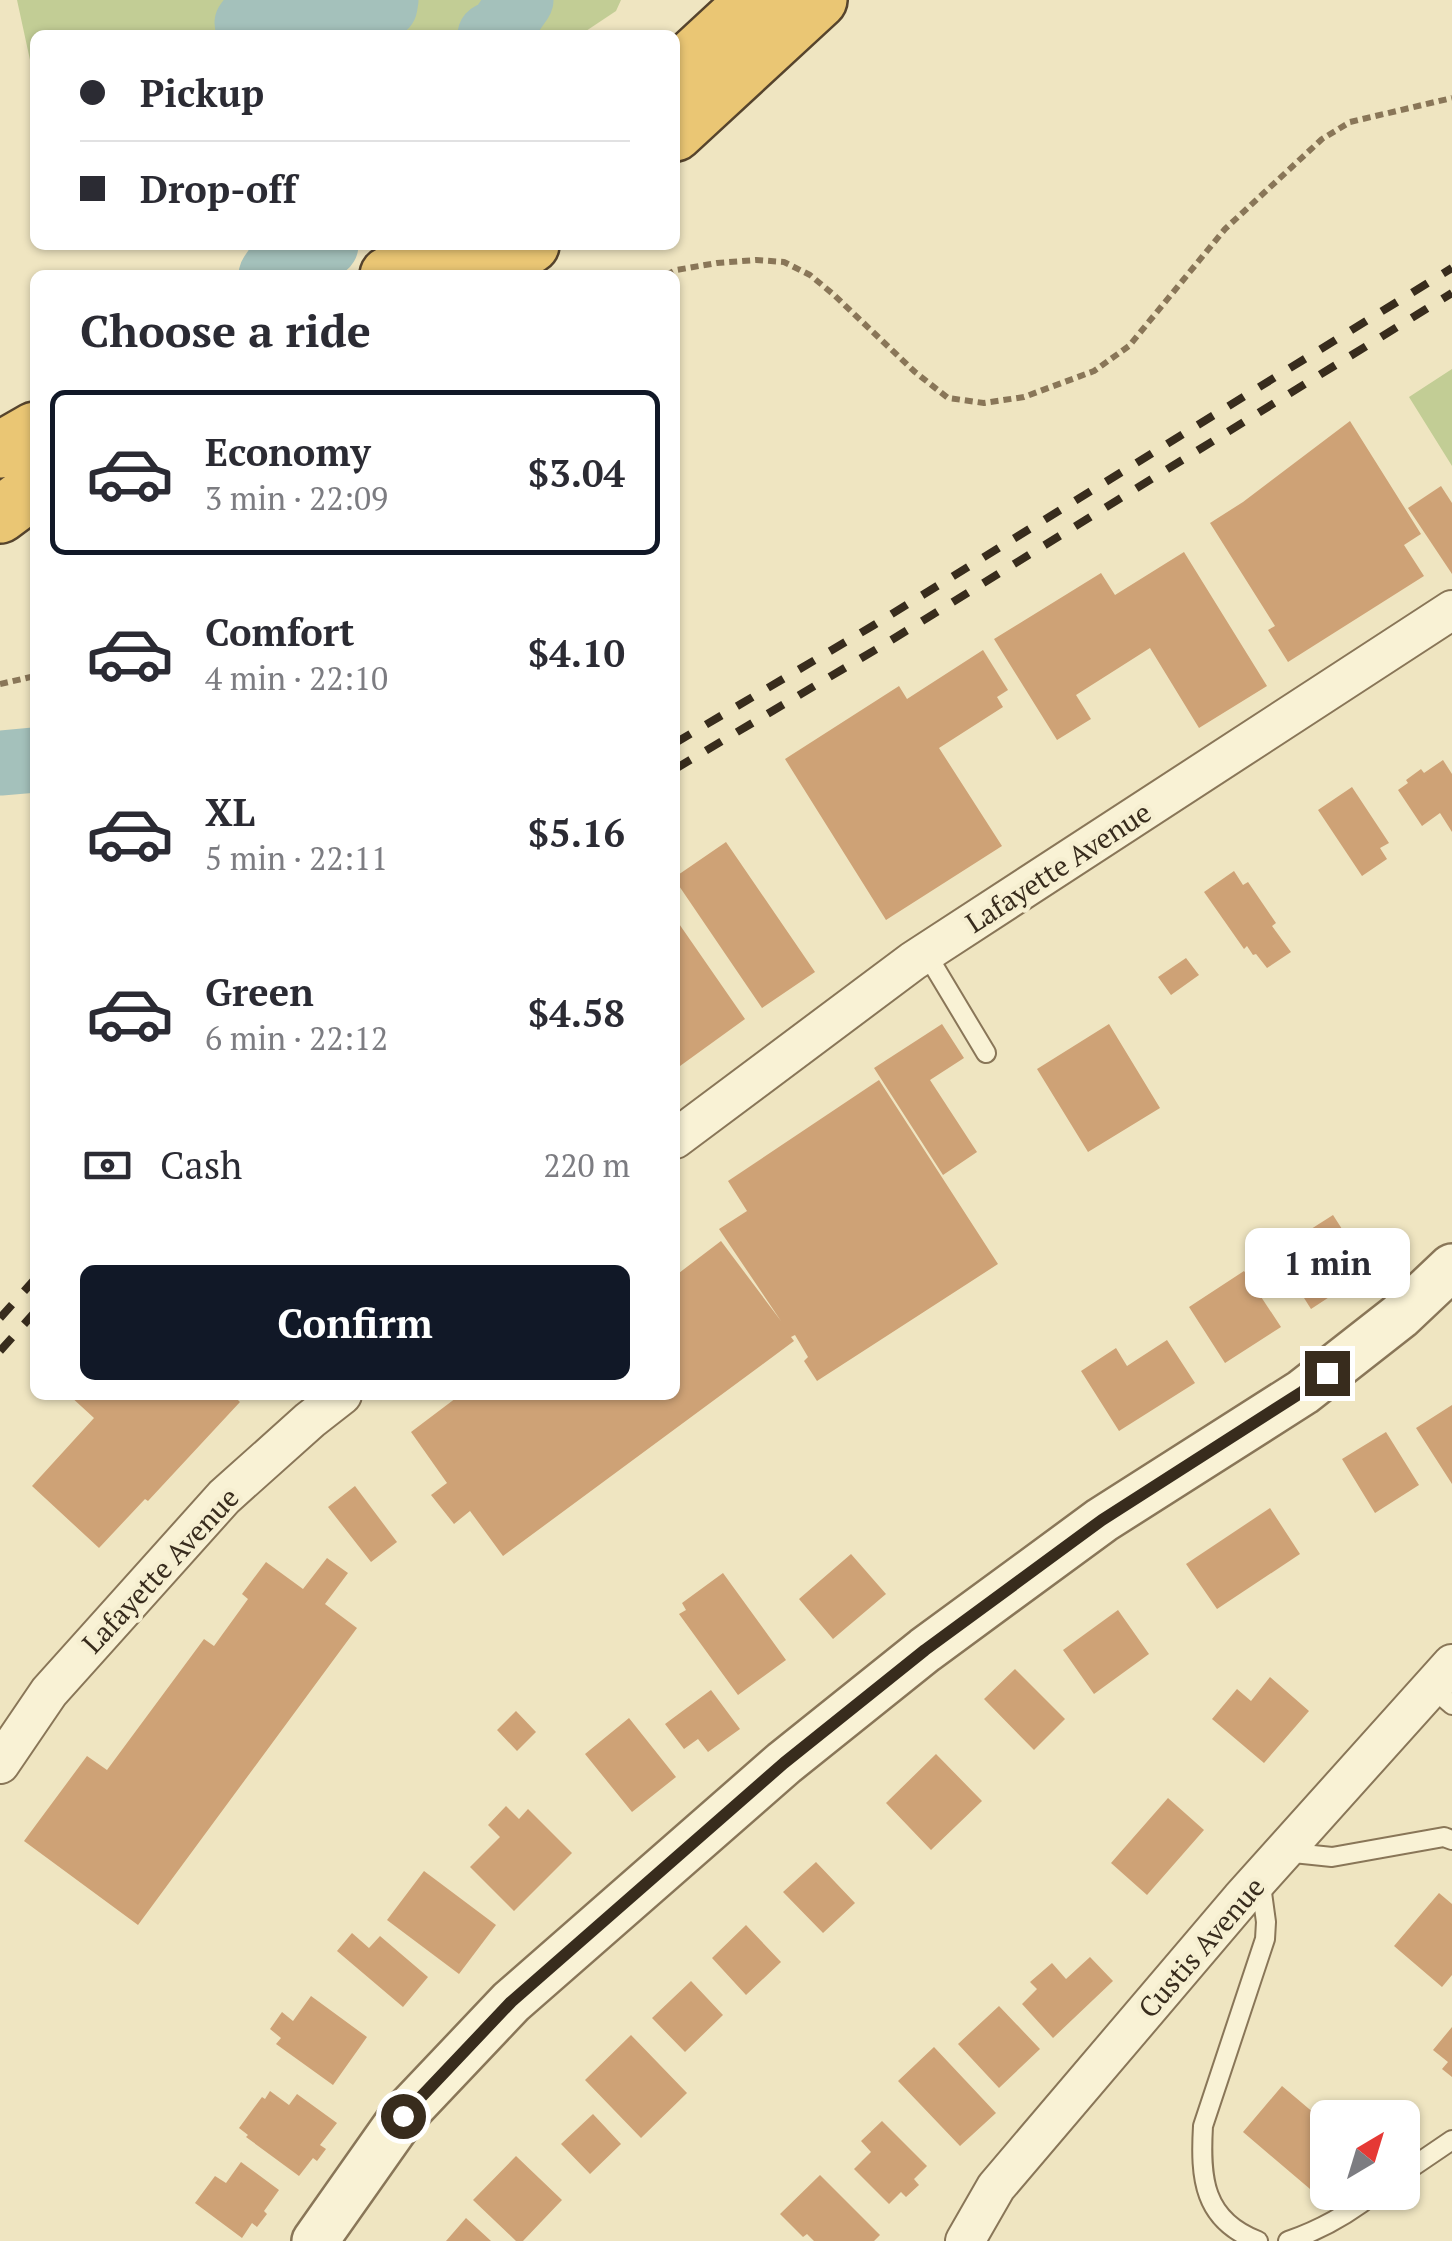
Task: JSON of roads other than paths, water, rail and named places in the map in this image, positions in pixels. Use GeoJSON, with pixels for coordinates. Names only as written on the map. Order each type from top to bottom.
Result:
{"type":"FeatureCollection","features":[{"type":"Feature","properties":{"kind":"highway"},"geometry":{"type":"LineString","coordinates":[[680,69],[755,0]]}},
{"type":"Feature","properties":{"kind":"highway"},"geometry":{"type":"LineString","coordinates":[[680,127],[819,0]]}},
{"type":"Feature","properties":{"kind":"highway"},"geometry":{"type":"LineString","coordinates":[[398,270],[436,250]]}},
{"type":"Feature","properties":{"kind":"highway"},"geometry":{"type":"LineString","coordinates":[[488,270],[522,250]]}},
{"type":"Feature","properties":{"kind":"highway"},"geometry":{"type":"LineString","coordinates":[[0,450],[30,433]]}},
{"type":"Feature","properties":{"kind":"highway"},"geometry":{"type":"LineString","coordinates":[[0,515],[30,493]]}},
{"type":"Feature","properties":{"kind":"street","name":"Lafayette Avenue"},"geometry":{"type":"LineString","coordinates":[[680,1134],[926,953],[1452,610]]}},
{"type":"Feature","properties":{"kind":"street"},"geometry":{"type":"LineString","coordinates":[[315,2241],[403,2116],[511,2002],[784,1763],[925,1650],[1102,1520],[1302,1392],[1400,1316],[1452,1268]]}},
{"type":"Feature","properties":{"kind":"street","name":"Lafayette Avenue"},"geometry":{"type":"LineString","coordinates":[[0,1764],[49,1692],[224,1497],[336,1400]]}},
{"type":"Feature","properties":{"kind":"street","name":"Custis Avenue"},"geometry":{"type":"LineString","coordinates":[[965,2241],[996,2188],[1272,1865],[1445,1685]]}},
{"type":"Feature","properties":{"kind":"lane"},"geometry":{"type":"LineString","coordinates":[[926,953],[986,1054]]}},
{"type":"Feature","properties":{"kind":"lane"},"geometry":{"type":"LineString","coordinates":[[1247,2239],[1214,2208],[1204,2182],[1203,2126],[1265,1939],[1272,1865],[1444,1837],[1452,1840]]}},
{"type":"Feature","properties":{"kind":"lane"},"geometry":{"type":"LineString","coordinates":[[1420,2162],[1452,2140]]}},
{"type":"Feature","properties":{"kind":"lane"},"geometry":{"type":"LineString","coordinates":[[1288,2241],[1354,2210]]}},
{"type":"Feature","properties":{"kind":"waterway"},"geometry":{"type":"LineString","coordinates":[[250,30],[247,23],[257,10],[322,20],[385,6],[386,0]]}},
{"type":"Feature","properties":{"kind":"waterway"},"geometry":{"type":"LineString","coordinates":[[500,30],[521,0]]}},
{"type":"Feature","properties":{"kind":"waterway"},"geometry":{"type":"LineString","coordinates":[[274,270],[288,250]]}},
{"type":"Feature","properties":{"kind":"waterway"},"geometry":{"type":"LineString","coordinates":[[0,763],[30,760]]}},
{"type":"Feature","properties":{"kind":"railway"},"geometry":{"type":"LineString","coordinates":[[680,740],[874,625],[1452,268]]}},
{"type":"Feature","properties":{"kind":"railway"},"geometry":{"type":"LineString","coordinates":[[680,766],[885,644],[1452,293]]}},
{"type":"Feature","properties":{"kind":"railway"},"geometry":{"type":"LineString","coordinates":[[0,1318],[30,1285]]}},
{"type":"Feature","properties":{"kind":"railway"},"geometry":{"type":"LineString","coordinates":[[0,1351],[30,1318]]}}]}
